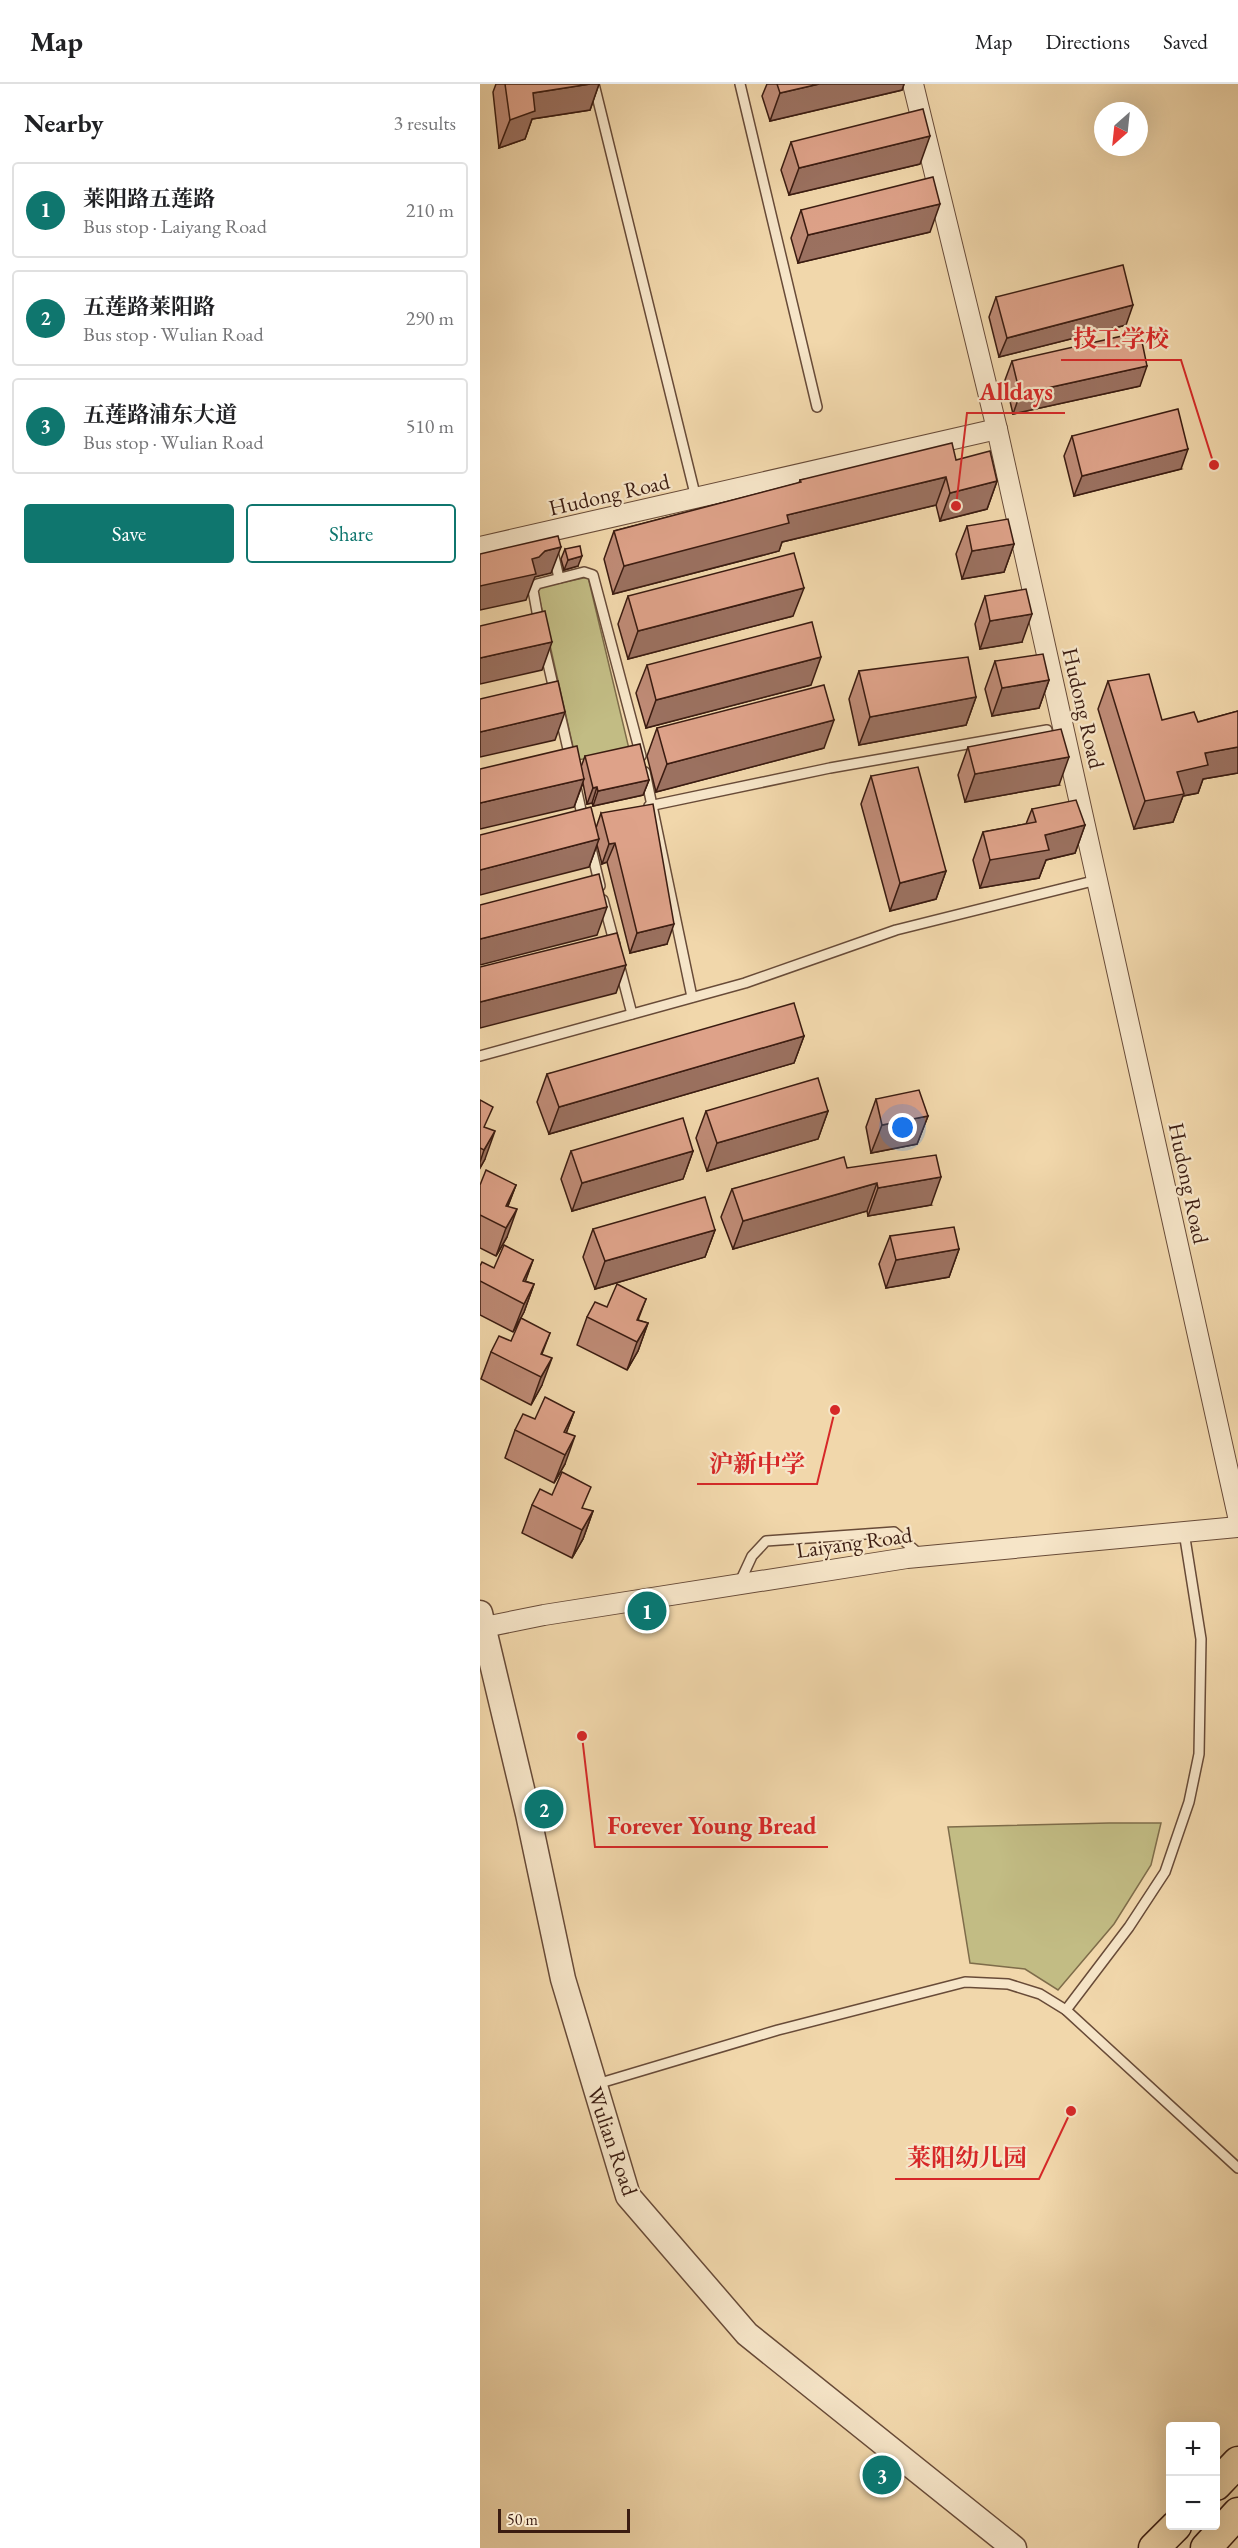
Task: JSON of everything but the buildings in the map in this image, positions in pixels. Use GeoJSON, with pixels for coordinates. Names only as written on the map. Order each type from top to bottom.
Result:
{"type":"FeatureCollection","features":[{"type":"Feature","properties":{"kind":"main road"},"geometry":{"type":"LineString","coordinates":[[1220,2480],[1238,2462]]}},
{"type":"Feature","properties":{"kind":"main road"},"geometry":{"type":"LineString","coordinates":[[1206,2548],[1238,2513]]}},
{"type":"Feature","properties":{"kind":"main road"},"geometry":{"type":"LineString","coordinates":[[1154,2548],[1172,2530]]}},
{"type":"Feature","properties":{"kind":"street"},"geometry":{"type":"LineString","coordinates":[[913,84],[997,429]]}},
{"type":"Feature","properties":{"kind":"street","name":"Hudong Road"},"geometry":{"type":"LineString","coordinates":[[480,547],[997,429],[1238,1516]]}},
{"type":"Feature","properties":{"kind":"street","name":"Laiyang Road"},"geometry":{"type":"LineString","coordinates":[[481,1623],[921,1557],[1238,1527]]}},
{"type":"Feature","properties":{"kind":"street","name":"Wulian Road"},"geometry":{"type":"LineString","coordinates":[[481,1623],[528,1814],[563,1979],[627,2196],[747,2334],[1014,2548]]}},
{"type":"Feature","properties":{"kind":"lane"},"geometry":{"type":"LineString","coordinates":[[594,84],[696,498]]}},
{"type":"Feature","properties":{"kind":"lane"},"geometry":{"type":"LineString","coordinates":[[740,84],[816,407]]}},
{"type":"Feature","properties":{"kind":"lane"},"geometry":{"type":"LineString","coordinates":[[548,532],[559,578]]}},
{"type":"Feature","properties":{"kind":"lane"},"geometry":{"type":"LineString","coordinates":[[632,1014],[584,821],[533,590],[537,584],[584,572],[593,575],[653,805],[692,997]]}},
{"type":"Feature","properties":{"kind":"lane"},"geometry":{"type":"LineString","coordinates":[[642,808],[830,768],[1047,730]]}},
{"type":"Feature","properties":{"kind":"lane"},"geometry":{"type":"LineString","coordinates":[[572,823],[595,818]]}},
{"type":"Feature","properties":{"kind":"lane"},"geometry":{"type":"LineString","coordinates":[[480,1056],[745,983],[896,930],[1097,880]]}},
{"type":"Feature","properties":{"kind":"lane"},"geometry":{"type":"LineString","coordinates":[[739,1584],[752,1556],[766,1541],[775,1539],[894,1532],[921,1557]]}},
{"type":"Feature","properties":{"kind":"lane"},"geometry":{"type":"LineString","coordinates":[[1066,2010],[1129,1927],[1165,1872],[1189,1802],[1199,1754],[1202,1639],[1184,1532]]}},
{"type":"Feature","properties":{"kind":"lane"},"geometry":{"type":"LineString","coordinates":[[594,2085],[778,2030],[965,1982],[1008,1984],[1040,1994],[1066,2010],[1238,2168]]}},
{"type":"Feature","properties":{"kind":"shaded area"},"geometry":{"type":"Polygon","coordinates":[[[588,577],[630,753],[576,760],[537,588],[588,577]]]}},
{"type":"Feature","properties":{"kind":"shaded area"},"geometry":{"type":"Polygon","coordinates":[[[1161,1823],[1151,1865],[1114,1924],[1058,1990],[1025,1969],[970,1963],[948,1827],[1161,1823]]]}},
{"type":"Feature","properties":{"kind":"place","name":"技工学校"},"geometry":{"type":"Point","coordinates":[1214,465]}},
{"type":"Feature","properties":{"kind":"place","name":"Alldays"},"geometry":{"type":"Point","coordinates":[956,506]}},
{"type":"Feature","properties":{"kind":"place","name":"沪新中学"},"geometry":{"type":"Point","coordinates":[835,1410]}},
{"type":"Feature","properties":{"kind":"place","name":"莱阳路五莲路"},"geometry":{"type":"Point","coordinates":[647,1611]}},
{"type":"Feature","properties":{"kind":"place","name":"Forever Young Bread"},"geometry":{"type":"Point","coordinates":[582,1736]}},
{"type":"Feature","properties":{"kind":"place","name":"五莲路莱阳路"},"geometry":{"type":"Point","coordinates":[544,1809]}},
{"type":"Feature","properties":{"kind":"place","name":"莱阳幼儿园"},"geometry":{"type":"Point","coordinates":[1071,2111]}},
{"type":"Feature","properties":{"kind":"place","name":"五莲路浦东大道"},"geometry":{"type":"Point","coordinates":[882,2475]}}]}
